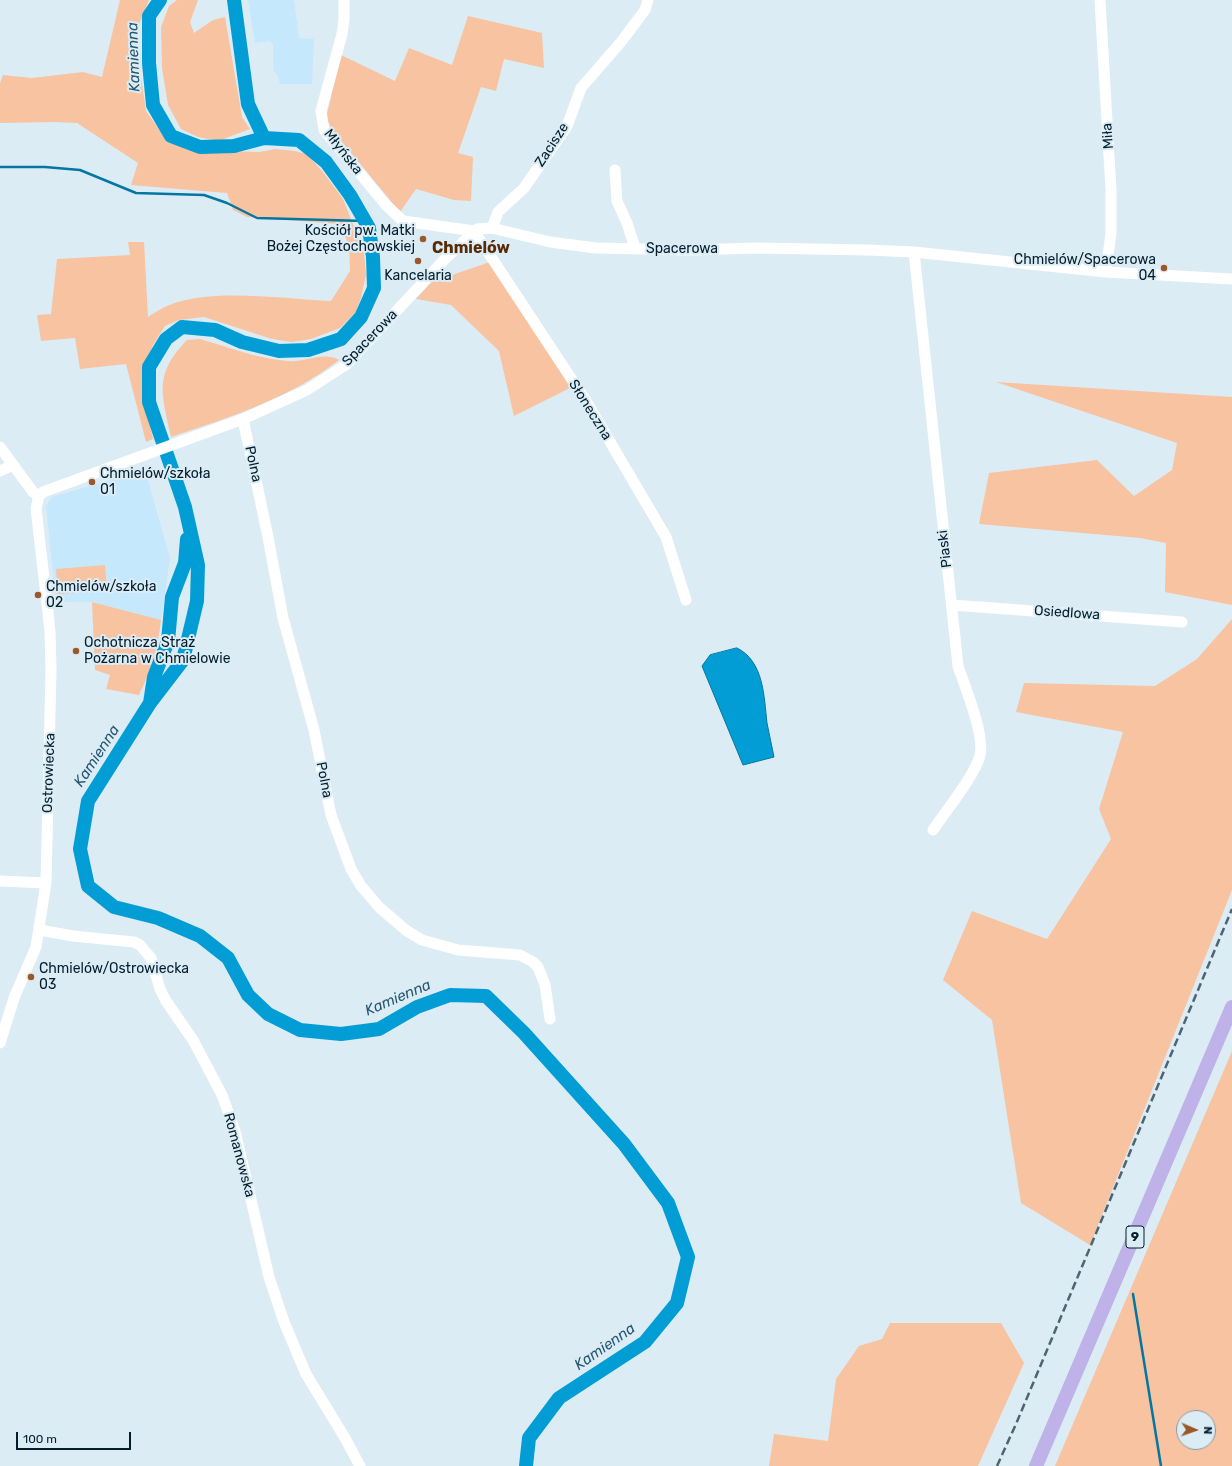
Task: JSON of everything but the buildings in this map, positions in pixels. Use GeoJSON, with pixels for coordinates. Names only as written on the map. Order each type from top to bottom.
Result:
{"type":"FeatureCollection","features":[{"type":"Feature","properties":{"kind":"main road","name":"9"},"geometry":{"type":"LineString","coordinates":[[1036,1466],[1232,1007]]}},
{"type":"Feature","properties":{"kind":"street","name":"Młyńska"},"geometry":{"type":"LineString","coordinates":[[344,0],[342,34],[321,108],[324,130],[386,205],[403,221],[474,231]]}},
{"type":"Feature","properties":{"kind":"street","name":"Zacisze"},"geometry":{"type":"LineString","coordinates":[[492,228],[498,212],[524,188],[567,126],[580,88],[621,42],[645,10],[648,0]]}},
{"type":"Feature","properties":{"kind":"street","name":"Miła"},"geometry":{"type":"LineString","coordinates":[[1100,0],[1111,190],[1111,233],[1106,272]]}},
{"type":"Feature","properties":{"kind":"street"},"geometry":{"type":"LineString","coordinates":[[615,170],[617,201],[627,223],[635,248]]}},
{"type":"Feature","properties":{"kind":"street","name":"Spacerowa"},"geometry":{"type":"LineString","coordinates":[[39,496],[47,490],[243,419],[307,390],[347,364],[444,260],[474,231],[492,228],[550,242],[596,248],[692,250],[791,248],[914,252],[1106,272],[1232,279]]}},
{"type":"Feature","properties":{"kind":"street","name":"Słoneczna"},"geometry":{"type":"LineString","coordinates":[[474,231],[586,401],[666,537],[686,600]]}},
{"type":"Feature","properties":{"kind":"street","name":"Piaski"},"geometry":{"type":"LineString","coordinates":[[914,252],[958,666],[975,718],[981,744],[980,755],[975,768],[933,830]]}},
{"type":"Feature","properties":{"kind":"street","name":"Polna"},"geometry":{"type":"LineString","coordinates":[[243,419],[268,537],[283,618],[314,730],[332,815],[351,869],[362,886],[380,908],[407,931],[422,940],[458,950],[520,955],[533,962],[538,967],[545,985],[550,1019]]}},
{"type":"Feature","properties":{"kind":"street"},"geometry":{"type":"LineString","coordinates":[[0,447],[33,492],[39,496]]}},
{"type":"Feature","properties":{"kind":"street"},"geometry":{"type":"LineString","coordinates":[[0,471],[13,465]]}},
{"type":"Feature","properties":{"kind":"street","name":"Ostrowiecka"},"geometry":{"type":"LineString","coordinates":[[0,1043],[6,1020],[31,961],[40,930],[46,883],[51,670],[50,631],[36,508],[39,496]]}},
{"type":"Feature","properties":{"kind":"street","name":"Osiedlowa"},"geometry":{"type":"LineString","coordinates":[[952,605],[1182,622]]}},
{"type":"Feature","properties":{"kind":"street"},"geometry":{"type":"LineString","coordinates":[[0,881],[46,883]]}},
{"type":"Feature","properties":{"kind":"street","name":"Romanowska"},"geometry":{"type":"LineString","coordinates":[[40,930],[73,936],[134,942],[140,945],[151,958],[160,989],[166,1001],[193,1040],[222,1095],[234,1131],[269,1277],[284,1322],[303,1367],[323,1405],[345,1438],[360,1466]]}},
{"type":"Feature","properties":{"kind":"shaded area"},"geometry":{"type":"Polygon","coordinates":[[[120,0],[149,0],[138,27],[138,57],[146,111],[168,142],[190,150],[259,152],[275,149],[307,154],[323,172],[343,199],[364,252],[366,275],[361,298],[355,313],[340,328],[311,339],[292,342],[272,339],[204,317],[179,320],[165,326],[153,345],[143,367],[142,392],[153,439],[146,442],[126,364],[80,369],[75,338],[41,341],[37,315],[51,314],[57,259],[130,255],[128,242],[144,242],[148,317],[167,306],[184,300],[204,297],[247,296],[331,301],[350,271],[349,246],[340,224],[247,217],[233,210],[227,193],[131,185],[138,163],[77,123],[0,123],[0,83],[3,75],[32,78],[83,72],[102,77],[120,0]]]}},
{"type":"Feature","properties":{"kind":"shaded area"},"geometry":{"type":"Polygon","coordinates":[[[177,0],[198,0],[190,22],[194,33],[213,20],[225,17],[242,117],[250,129],[218,141],[198,137],[181,129],[168,105],[162,68],[161,27],[169,6],[177,0]]]}},
{"type":"Feature","properties":{"kind":"shaded area"},"geometry":{"type":"Polygon","coordinates":[[[248,0],[294,0],[299,38],[314,39],[312,84],[280,84],[278,76],[273,70],[273,45],[270,41],[255,43],[248,0]]]}},
{"type":"Feature","properties":{"kind":"shaded area"},"geometry":{"type":"Polygon","coordinates":[[[468,16],[542,33],[544,68],[504,59],[496,91],[481,87],[458,153],[473,157],[471,201],[454,200],[416,189],[400,212],[333,131],[326,118],[341,55],[395,81],[409,48],[452,65],[468,16]]]}},
{"type":"Feature","properties":{"kind":"shaded area"},"geometry":{"type":"Polygon","coordinates":[[[490,262],[572,387],[514,416],[499,351],[451,305],[416,299],[438,275],[452,275],[490,262]]]}},
{"type":"Feature","properties":{"kind":"shaded area"},"geometry":{"type":"Polygon","coordinates":[[[200,339],[265,358],[277,360],[294,361],[327,357],[339,360],[300,386],[258,406],[171,437],[163,397],[165,375],[176,352],[187,340],[200,339]]]}},
{"type":"Feature","properties":{"kind":"shaded area"},"geometry":{"type":"Polygon","coordinates":[[[996,382],[1232,397],[1232,605],[1165,592],[1166,543],[1140,538],[979,524],[989,473],[1097,460],[1134,496],[1172,470],[1177,443],[996,382]]]}},
{"type":"Feature","properties":{"kind":"shaded area"},"geometry":{"type":"Polygon","coordinates":[[[145,470],[170,558],[161,620],[92,602],[56,602],[46,506],[52,497],[145,470]]]}},
{"type":"Feature","properties":{"kind":"shaded area"},"geometry":{"type":"Polygon","coordinates":[[[105,565],[107,590],[58,594],[56,569],[105,565]]]}},
{"type":"Feature","properties":{"kind":"shaded area"},"geometry":{"type":"Polygon","coordinates":[[[92,602],[161,620],[153,659],[139,695],[106,689],[110,675],[95,670],[92,602]]]}},
{"type":"Feature","properties":{"kind":"shaded area"},"geometry":{"type":"Polygon","coordinates":[[[1232,619],[1232,890],[1090,1245],[1021,1203],[992,1020],[943,980],[972,911],[1047,939],[1111,839],[1099,809],[1123,732],[1016,712],[1024,683],[1155,686],[1197,659],[1232,619]]]}},
{"type":"Feature","properties":{"kind":"shaded area"},"geometry":{"type":"Polygon","coordinates":[[[1232,1051],[1232,1466],[1055,1466],[1232,1051]]]}},
{"type":"Feature","properties":{"kind":"shaded area"},"geometry":{"type":"Polygon","coordinates":[[[890,1323],[1001,1323],[1024,1363],[978,1466],[769,1466],[774,1434],[828,1441],[836,1379],[859,1346],[882,1339],[890,1323]]]}},
{"type":"Feature","properties":{"kind":"water"},"geometry":{"type":"Polygon","coordinates":[[[737,648],[746,654],[758,671],[763,691],[767,723],[774,757],[743,765],[702,666],[710,655],[737,648]]]}},
{"type":"Feature","properties":{"kind":"waterway","name":"Kamienna"},"geometry":{"type":"LineString","coordinates":[[160,0],[149,16],[149,63],[153,105],[171,136],[200,147],[234,146],[264,138]]}},
{"type":"Feature","properties":{"kind":"waterway","name":"Kamienna"},"geometry":{"type":"LineString","coordinates":[[234,0],[248,104],[264,138],[299,140],[326,162],[350,195],[369,228],[373,257],[374,288],[361,317],[341,339],[308,350],[279,351],[242,342],[215,330],[182,327],[166,339],[149,367],[149,402],[185,507],[198,565],[197,601],[183,660],[150,703],[88,801],[80,849],[88,886],[114,907],[158,918],[200,936],[228,958],[248,995],[268,1014],[300,1030],[341,1034],[379,1029],[417,1007],[450,995],[486,996],[524,1033],[624,1144],[668,1203],[688,1257],[677,1303],[645,1342],[559,1398],[529,1438],[526,1466]]}},
{"type":"Feature","properties":{"kind":"waterway"},"geometry":{"type":"LineString","coordinates":[[0,167],[45,167],[80,170],[136,193],[204,195],[227,203],[257,218],[365,221]]}},
{"type":"Feature","properties":{"kind":"waterway","name":"Kamienna"},"geometry":{"type":"LineString","coordinates":[[150,703],[154,677],[168,641],[172,597],[185,563],[187,539]]}},
{"type":"Feature","properties":{"kind":"waterway"},"geometry":{"type":"LineString","coordinates":[[1133,1294],[1161,1466]]}},
{"type":"Feature","properties":{"kind":"railway"},"geometry":{"type":"LineString","coordinates":[[997,1466],[1232,909]]}},
{"type":"Feature","properties":{"kind":"place","name":"Kościół pw. Matki Bożej Częstochowskiej"},"geometry":{"type":"Point","coordinates":[423,239]}},
{"type":"Feature","properties":{"kind":"place","name":"Kancelaria"},"geometry":{"type":"Point","coordinates":[418,261]}},
{"type":"Feature","properties":{"kind":"place","name":"Chmielów/Spacerowa 04"},"geometry":{"type":"Point","coordinates":[1164,268]}},
{"type":"Feature","properties":{"kind":"place","name":"Chmielów/szkoła 01"},"geometry":{"type":"Point","coordinates":[92,482]}},
{"type":"Feature","properties":{"kind":"place","name":"Chmielów/szkoła 02"},"geometry":{"type":"Point","coordinates":[38,595]}},
{"type":"Feature","properties":{"kind":"place","name":"Ochotnicza Straż Pożarna w Chmielowie"},"geometry":{"type":"Point","coordinates":[76,651]}},
{"type":"Feature","properties":{"kind":"place","name":"Chmielów/Ostrowiecka 03"},"geometry":{"type":"Point","coordinates":[31,977]}},
{"type":"Feature","properties":{"kind":"district","name":"Chmielów"},"geometry":{"type":"Point","coordinates":[471,248]}}]}
